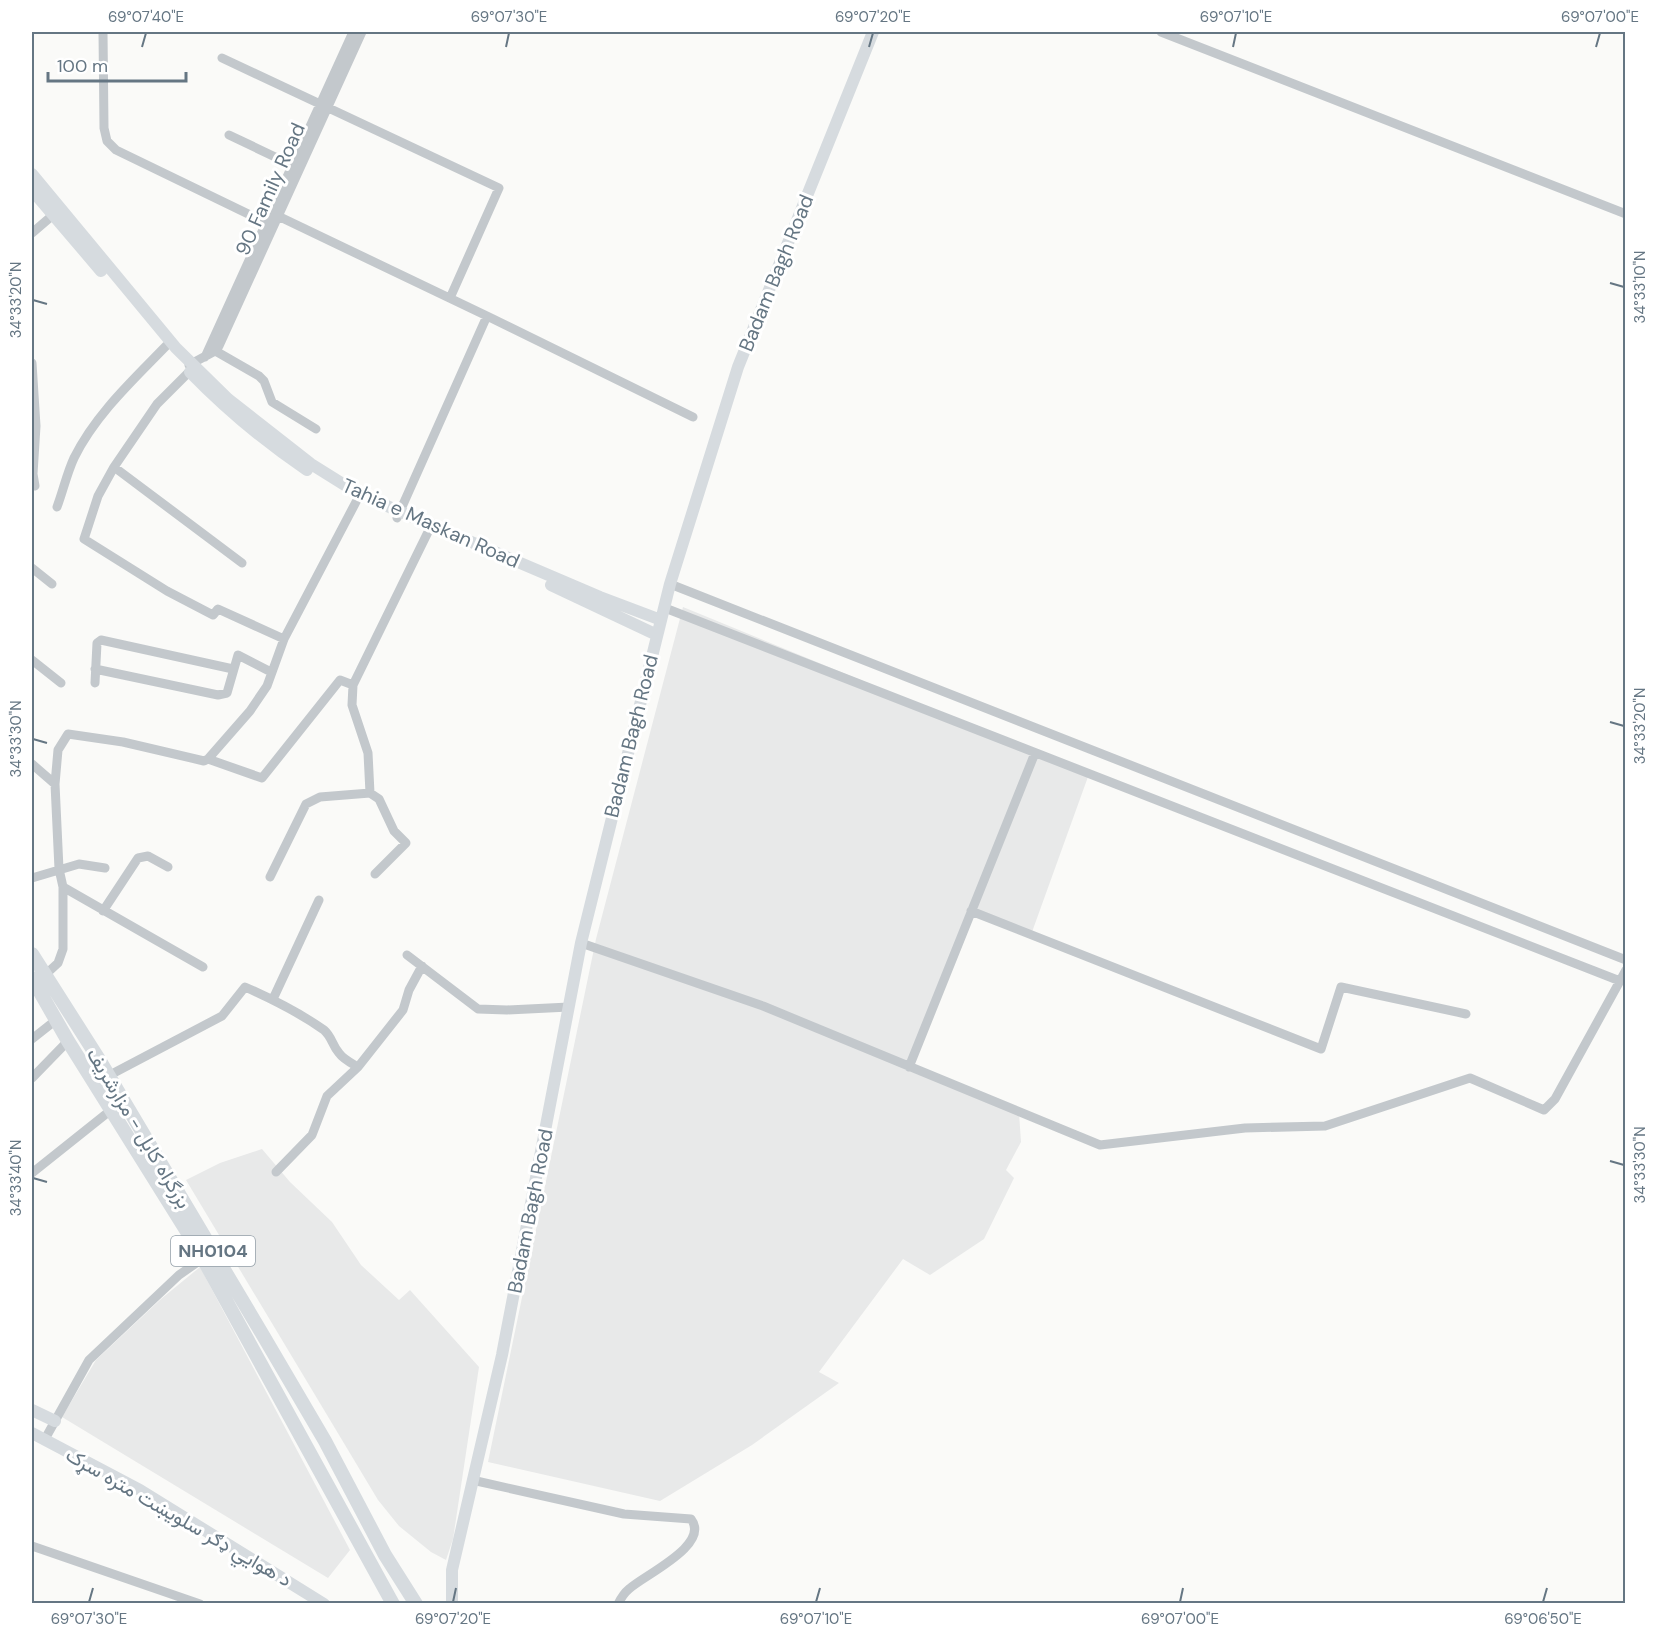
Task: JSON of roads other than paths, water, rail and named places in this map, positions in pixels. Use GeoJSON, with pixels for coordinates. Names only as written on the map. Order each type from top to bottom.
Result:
{"type":"FeatureCollection","features":[{"type":"Feature","properties":{"kind":"highway","name":"بزرگراه کابل - مزارشریف"},"geometry":{"type":"LineString","coordinates":[[32,954],[36,980],[56,1020],[202,1259],[393,1604]]}},
{"type":"Feature","properties":{"kind":"highway","name":"بزرگراه کابل - مزارشریف"},"geometry":{"type":"LineString","coordinates":[[36,980],[108,1076],[325,1441],[385,1555],[416,1603]]}},
{"type":"Feature","properties":{"kind":"main road","name":"Badam Bagh Road"},"geometry":{"type":"LineString","coordinates":[[452,1604],[452,1570],[502,1355],[581,943],[670,584],[738,367],[873,32]]}},
{"type":"Feature","properties":{"kind":"main road","name":"Tahia e Maskan Road"},"geometry":{"type":"LineString","coordinates":[[32,174],[217,400],[273,447],[357,500],[600,597],[663,614]]}},
{"type":"Feature","properties":{"kind":"main road","name":"Tahia e Maskan Road"},"geometry":{"type":"LineString","coordinates":[[32,190],[166,346],[228,399],[311,464],[359,494],[428,532],[543,581],[657,635]]}},
{"type":"Feature","properties":{"kind":"main road"},"geometry":{"type":"LineString","coordinates":[[32,1410],[55,1421]]}},
{"type":"Feature","properties":{"kind":"main road","name":"د هوايي ډګر سلویښت متره سړک"},"geometry":{"type":"LineString","coordinates":[[32,1432],[140,1490],[324,1604]]}},
{"type":"Feature","properties":{"kind":"street"},"geometry":{"type":"LineString","coordinates":[[103,32],[104,128],[107,141],[116,150],[269,224]]}},
{"type":"Feature","properties":{"kind":"street","name":"90 Family Road"},"geometry":{"type":"LineString","coordinates":[[269,224],[278,216],[353,32]]}},
{"type":"Feature","properties":{"kind":"street","name":"90 Family Road"},"geometry":{"type":"LineString","coordinates":[[212,349],[219,346],[292,165],[362,32]]}},
{"type":"Feature","properties":{"kind":"street"},"geometry":{"type":"LineString","coordinates":[[1161,32],[1626,214]]}},
{"type":"Feature","properties":{"kind":"street"},"geometry":{"type":"LineString","coordinates":[[222,58],[499,188],[450,298]]}},
{"type":"Feature","properties":{"kind":"street"},"geometry":{"type":"LineString","coordinates":[[229,135],[292,165]]}},
{"type":"Feature","properties":{"kind":"street"},"geometry":{"type":"LineString","coordinates":[[32,233],[53,215]]}},
{"type":"Feature","properties":{"kind":"street"},"geometry":{"type":"LineString","coordinates":[[278,216],[693,417]]}},
{"type":"Feature","properties":{"kind":"street"},"geometry":{"type":"LineString","coordinates":[[398,515],[488,316]]}},
{"type":"Feature","properties":{"kind":"street"},"geometry":{"type":"LineString","coordinates":[[57,507],[74,458],[95,425],[132,380],[166,346]]}},
{"type":"Feature","properties":{"kind":"street"},"geometry":{"type":"LineString","coordinates":[[284,639],[218,609],[213,615],[167,591],[84,538],[98,496],[114,467],[157,404],[189,367],[205,357],[212,349],[259,376],[264,381],[272,402],[316,429]]}},
{"type":"Feature","properties":{"kind":"street"},"geometry":{"type":"LineString","coordinates":[[32,363],[36,426],[33,474],[35,486]]}},
{"type":"Feature","properties":{"kind":"street"},"geometry":{"type":"LineString","coordinates":[[114,467],[243,563]]}},
{"type":"Feature","properties":{"kind":"street"},"geometry":{"type":"LineString","coordinates":[[36,980],[58,963],[63,949],[63,887],[59,869],[55,784],[58,750],[68,734],[123,742],[204,761],[208,759],[256,703],[267,686],[284,639],[357,500]]}},
{"type":"Feature","properties":{"kind":"street"},"geometry":{"type":"LineString","coordinates":[[370,793],[368,753],[352,705],[353,685],[428,532]]}},
{"type":"Feature","properties":{"kind":"street"},"geometry":{"type":"LineString","coordinates":[[32,568],[52,585]]}},
{"type":"Feature","properties":{"kind":"street"},"geometry":{"type":"LineString","coordinates":[[670,584],[1626,960]]}},
{"type":"Feature","properties":{"kind":"street"},"geometry":{"type":"LineString","coordinates":[[663,614],[1035,753],[1620,981]]}},
{"type":"Feature","properties":{"kind":"street"},"geometry":{"type":"LineString","coordinates":[[95,683],[97,643],[101,640],[233,669]]}},
{"type":"Feature","properties":{"kind":"street"},"geometry":{"type":"LineString","coordinates":[[95,669],[218,695],[227,693],[238,655],[271,672]]}},
{"type":"Feature","properties":{"kind":"street"},"geometry":{"type":"LineString","coordinates":[[32,660],[61,683]]}},
{"type":"Feature","properties":{"kind":"street"},"geometry":{"type":"LineString","coordinates":[[208,759],[262,778],[340,680],[353,685]]}},
{"type":"Feature","properties":{"kind":"street"},"geometry":{"type":"LineString","coordinates":[[909,1067],[1035,753]]}},
{"type":"Feature","properties":{"kind":"street"},"geometry":{"type":"LineString","coordinates":[[32,764],[55,784]]}},
{"type":"Feature","properties":{"kind":"street"},"geometry":{"type":"LineString","coordinates":[[270,877],[306,804],[320,797],[370,793],[379,799],[394,831],[406,843],[375,874]]}},
{"type":"Feature","properties":{"kind":"street"},"geometry":{"type":"LineString","coordinates":[[103,911],[138,858],[147,856],[168,867]]}},
{"type":"Feature","properties":{"kind":"street"},"geometry":{"type":"LineString","coordinates":[[32,878],[79,864],[105,868]]}},
{"type":"Feature","properties":{"kind":"street"},"geometry":{"type":"LineString","coordinates":[[63,887],[203,967]]}},
{"type":"Feature","properties":{"kind":"street"},"geometry":{"type":"LineString","coordinates":[[273,999],[319,900]]}},
{"type":"Feature","properties":{"kind":"street"},"geometry":{"type":"LineString","coordinates":[[972,911],[1321,1049],[1341,987],[1466,1014]]}},
{"type":"Feature","properties":{"kind":"street"},"geometry":{"type":"LineString","coordinates":[[581,943],[763,1006],[1100,1145],[1245,1128],[1325,1126],[1470,1078],[1544,1110],[1555,1099],[1626,970]]}},
{"type":"Feature","properties":{"kind":"street"},"geometry":{"type":"LineString","coordinates":[[407,955],[478,1009],[569,1007]]}},
{"type":"Feature","properties":{"kind":"street"},"geometry":{"type":"LineString","coordinates":[[276,1172],[312,1135],[327,1096],[358,1067],[403,1010],[409,990],[422,966]]}},
{"type":"Feature","properties":{"kind":"street"},"geometry":{"type":"LineString","coordinates":[[108,1076],[222,1016],[245,987],[273,999],[323,1030],[331,1037],[340,1056],[358,1067]]}},
{"type":"Feature","properties":{"kind":"street"},"geometry":{"type":"LineString","coordinates":[[32,1039],[56,1020]]}},
{"type":"Feature","properties":{"kind":"street"},"geometry":{"type":"LineString","coordinates":[[32,1078],[68,1041]]}},
{"type":"Feature","properties":{"kind":"street"},"geometry":{"type":"LineString","coordinates":[[32,1173],[111,1110]]}},
{"type":"Feature","properties":{"kind":"street"},"geometry":{"type":"LineString","coordinates":[[45,1439],[89,1360],[179,1275],[202,1259]]}},
{"type":"Feature","properties":{"kind":"street"},"geometry":{"type":"LineString","coordinates":[[472,1480],[624,1514],[691,1519],[695,1531],[677,1556],[630,1587],[621,1596],[618,1604]]}},
{"type":"Feature","properties":{"kind":"street"},"geometry":{"type":"LineString","coordinates":[[32,1546],[200,1604]]}}]}
